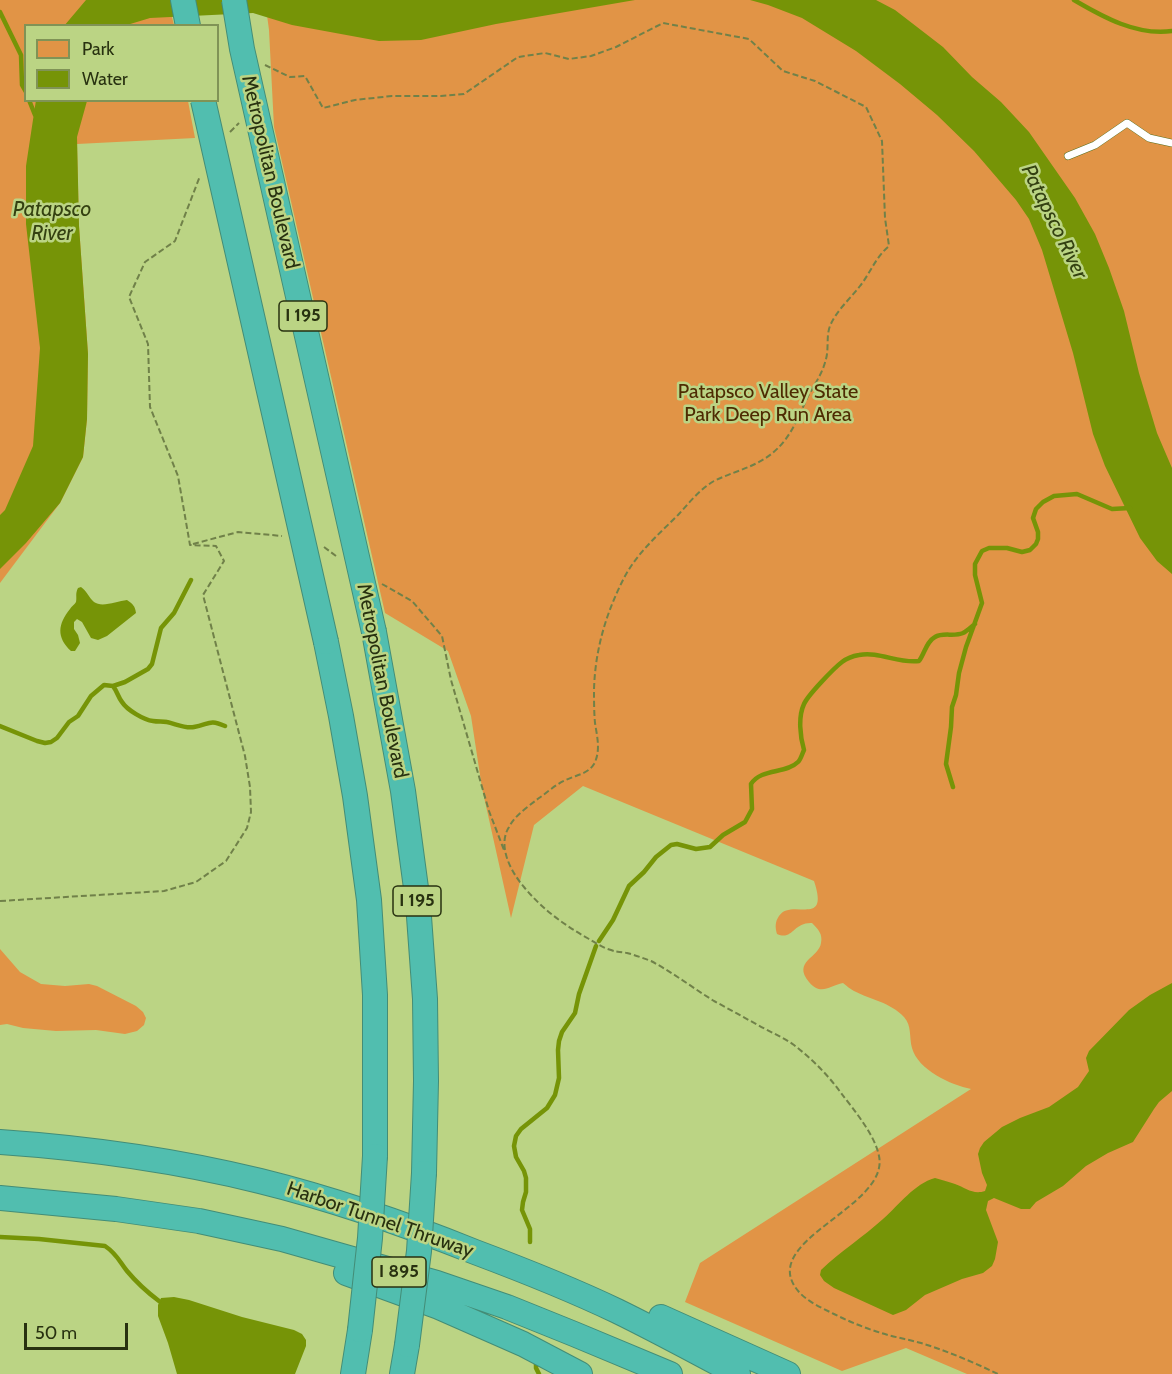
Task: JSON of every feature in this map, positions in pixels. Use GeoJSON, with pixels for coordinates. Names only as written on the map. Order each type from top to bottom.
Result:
{"type":"FeatureCollection","features":[{"type":"Feature","properties":{"kind":"highway"},"geometry":{"type":"LineString","coordinates":[[183,0],[188,24]]}},
{"type":"Feature","properties":{"kind":"highway","name":"Metropolitan Boulevard"},"geometry":{"type":"LineString","coordinates":[[234,0],[244,60],[374,632],[404,791],[418,903],[425,999],[424,1173],[419,1251],[402,1374]]}},
{"type":"Feature","properties":{"kind":"highway","name":"I 195"},"geometry":{"type":"LineString","coordinates":[[203,102],[326,642],[355,796],[369,900],[375,995],[375,1156],[370,1238],[353,1374]]}},
{"type":"Feature","properties":{"kind":"highway","name":"Harbor Tunnel Thruway"},"geometry":{"type":"LineString","coordinates":[[0,1142],[107,1152],[210,1170],[259,1181],[343,1205],[459,1245],[570,1290],[738,1374]]}},
{"type":"Feature","properties":{"kind":"highway","name":"I 895"},"geometry":{"type":"LineString","coordinates":[[0,1198],[116,1209],[199,1221],[282,1239],[437,1283],[507,1307],[670,1374]]}},
{"type":"Feature","properties":{"kind":"highway"},"geometry":{"type":"LineString","coordinates":[[116,1209],[334,1268],[439,1307],[523,1344],[580,1374]]}},
{"type":"Feature","properties":{"kind":"highway"},"geometry":{"type":"LineString","coordinates":[[570,1290],[623,1301],[788,1374]]}},
{"type":"Feature","properties":{"kind":"lane"},"geometry":{"type":"LineString","coordinates":[[1068,156],[1095,145],[1127,123],[1149,138],[1172,143]]}},
{"type":"Feature","properties":{"kind":"path"},"geometry":{"type":"LineString","coordinates":[[264,64],[290,77],[305,76],[323,108],[356,100],[392,96],[464,94],[518,57],[545,53],[568,59],[591,56],[616,47],[663,23],[749,39],[783,71],[815,81],[866,107],[882,141],[885,218],[889,246],[877,258],[857,291],[831,323],[826,359],[821,374],[784,442],[773,453],[756,464],[713,482],[701,491],[650,542],[633,564],[616,596],[599,642],[594,692],[598,741],[597,757],[592,768],[558,784],[510,823],[505,833],[504,843],[512,870],[523,886],[556,919],[602,946],[646,959],[794,1045],[823,1071],[839,1090],[873,1139],[880,1167],[872,1185],[802,1245],[795,1256],[791,1268],[791,1279],[802,1295],[824,1310],[850,1322],[940,1349],[998,1374]]}},
{"type":"Feature","properties":{"kind":"path"},"geometry":{"type":"LineString","coordinates":[[224,139],[240,122]]}},
{"type":"Feature","properties":{"kind":"path"},"geometry":{"type":"LineString","coordinates":[[0,902],[164,891],[196,882],[226,861],[247,828],[251,812],[245,756],[203,595],[224,561],[216,546],[190,545],[178,476],[150,407],[148,344],[129,297],[145,262],[175,241],[201,174]]}},
{"type":"Feature","properties":{"kind":"green space"},"geometry":{"type":"Polygon","coordinates":[[[0,0],[163,0],[174,24],[24,24],[24,102],[188,102],[195,138],[77,144],[79,226],[88,354],[87,419],[83,457],[60,503],[0,583],[0,0]]]}},
{"type":"Feature","properties":{"kind":"green space","name":"Patapsco Valley State Park Deep Run Area"},"geometry":{"type":"Polygon","coordinates":[[[265,0],[1172,0],[1172,1374],[967,1374],[906,1348],[842,1371],[685,1302],[700,1263],[971,1089],[945,1080],[921,1063],[912,1048],[907,1020],[893,1008],[854,991],[843,983],[821,989],[809,982],[803,969],[819,948],[820,932],[812,923],[806,923],[787,935],[782,935],[777,934],[776,925],[779,916],[785,911],[813,908],[817,904],[818,896],[814,881],[583,786],[534,825],[511,918],[482,788],[471,716],[448,651],[385,613],[274,127],[269,30],[265,0]]]}},
{"type":"Feature","properties":{"kind":"green space"},"geometry":{"type":"Polygon","coordinates":[[[0,949],[20,972],[41,984],[65,986],[89,984],[136,1006],[146,1018],[144,1025],[137,1031],[125,1034],[96,1030],[56,1031],[0,1025],[0,949]]]}},
{"type":"Feature","properties":{"kind":"water"},"geometry":{"type":"Polygon","coordinates":[[[86,0],[635,0],[496,24],[421,40],[379,41],[292,25],[253,13],[150,18],[130,24],[66,24],[86,0]]]}},
{"type":"Feature","properties":{"kind":"water","name":"Patapsco River"},"geometry":{"type":"Polygon","coordinates":[[[750,0],[876,0],[895,10],[943,47],[1029,132],[1075,198],[1095,234],[1124,311],[1157,433],[1172,468],[1172,574],[1157,561],[1140,538],[1105,466],[1093,434],[1073,353],[1042,250],[1029,219],[1016,200],[974,151],[937,115],[900,84],[856,51],[802,18],[750,0]]]}},
{"type":"Feature","properties":{"kind":"water","name":"Patapsco River"},"geometry":{"type":"Polygon","coordinates":[[[36,102],[87,102],[77,137],[79,226],[88,354],[87,419],[83,457],[60,503],[0,569],[0,515],[5,510],[33,446],[40,348],[26,224],[26,166],[36,102]]]}},
{"type":"Feature","properties":{"kind":"water"},"geometry":{"type":"Polygon","coordinates":[[[81,587],[97,604],[127,600],[133,605],[136,613],[107,636],[98,640],[91,638],[82,622],[77,619],[74,622],[74,629],[80,643],[75,651],[71,651],[63,641],[60,630],[63,620],[76,602],[77,590],[81,587]]]}},
{"type":"Feature","properties":{"kind":"water"},"geometry":{"type":"Polygon","coordinates":[[[1172,983],[1172,1091],[1159,1102],[1133,1142],[1086,1166],[1063,1186],[1036,1202],[1030,1209],[1021,1209],[994,1198],[988,1201],[986,1210],[998,1242],[992,1266],[983,1273],[962,1279],[925,1295],[906,1310],[893,1315],[834,1288],[824,1281],[820,1275],[821,1270],[927,1181],[935,1178],[973,1192],[985,1191],[987,1185],[978,1154],[984,1142],[1002,1127],[1049,1107],[1078,1087],[1089,1071],[1086,1058],[1089,1051],[1129,1010],[1172,983]]]}},
{"type":"Feature","properties":{"kind":"water"},"geometry":{"type":"Polygon","coordinates":[[[174,1297],[302,1334],[306,1340],[306,1346],[295,1374],[177,1374],[158,1316],[158,1305],[161,1298],[174,1297]]]}},
{"type":"Feature","properties":{"kind":"waterway"},"geometry":{"type":"LineString","coordinates":[[1074,0],[1109,19],[1133,28],[1146,31],[1172,31]]}},
{"type":"Feature","properties":{"kind":"waterway"},"geometry":{"type":"LineString","coordinates":[[0,12],[21,55],[24,88]]}},
{"type":"Feature","properties":{"kind":"waterway"},"geometry":{"type":"LineString","coordinates":[[30,102],[35,115]]}},
{"type":"Feature","properties":{"kind":"waterway"},"geometry":{"type":"LineString","coordinates":[[953,787],[946,764],[952,707],[966,647],[982,603],[975,575],[975,564],[982,551],[989,548],[1007,548],[1022,552],[1030,550],[1038,539],[1033,518],[1036,509],[1054,496],[1077,494],[1112,509],[1130,508]]}},
{"type":"Feature","properties":{"kind":"waterway"},"geometry":{"type":"LineString","coordinates":[[0,726],[37,741],[51,742],[69,722],[78,716],[91,696],[104,685],[113,686],[125,682],[148,669],[152,664],[161,628],[174,613],[191,580]]}},
{"type":"Feature","properties":{"kind":"waterway"},"geometry":{"type":"LineString","coordinates":[[599,941],[613,920],[629,886],[656,857],[671,845],[677,844],[696,849],[710,847],[723,835],[745,822],[752,809],[751,784],[755,779],[793,766],[798,762],[804,750],[800,727],[804,704],[838,665],[852,657],[866,654],[904,661],[919,661],[935,637],[963,633],[975,624]]}},
{"type":"Feature","properties":{"kind":"waterway"},"geometry":{"type":"LineString","coordinates":[[113,686],[124,705],[145,719],[188,727],[212,722],[225,726]]}},
{"type":"Feature","properties":{"kind":"waterway"},"geometry":{"type":"LineString","coordinates":[[530,1242],[530,1229],[522,1210],[526,1178],[516,1157],[514,1146],[516,1136],[521,1129],[547,1108],[555,1095],[559,1078],[559,1041],[562,1032],[575,1013],[579,994],[596,946]]}},
{"type":"Feature","properties":{"kind":"waterway"},"geometry":{"type":"LineString","coordinates":[[0,1237],[105,1246],[138,1283],[159,1301]]}},
{"type":"Feature","properties":{"kind":"waterway"},"geometry":{"type":"LineString","coordinates":[[536,1360],[539,1374]]}}]}
